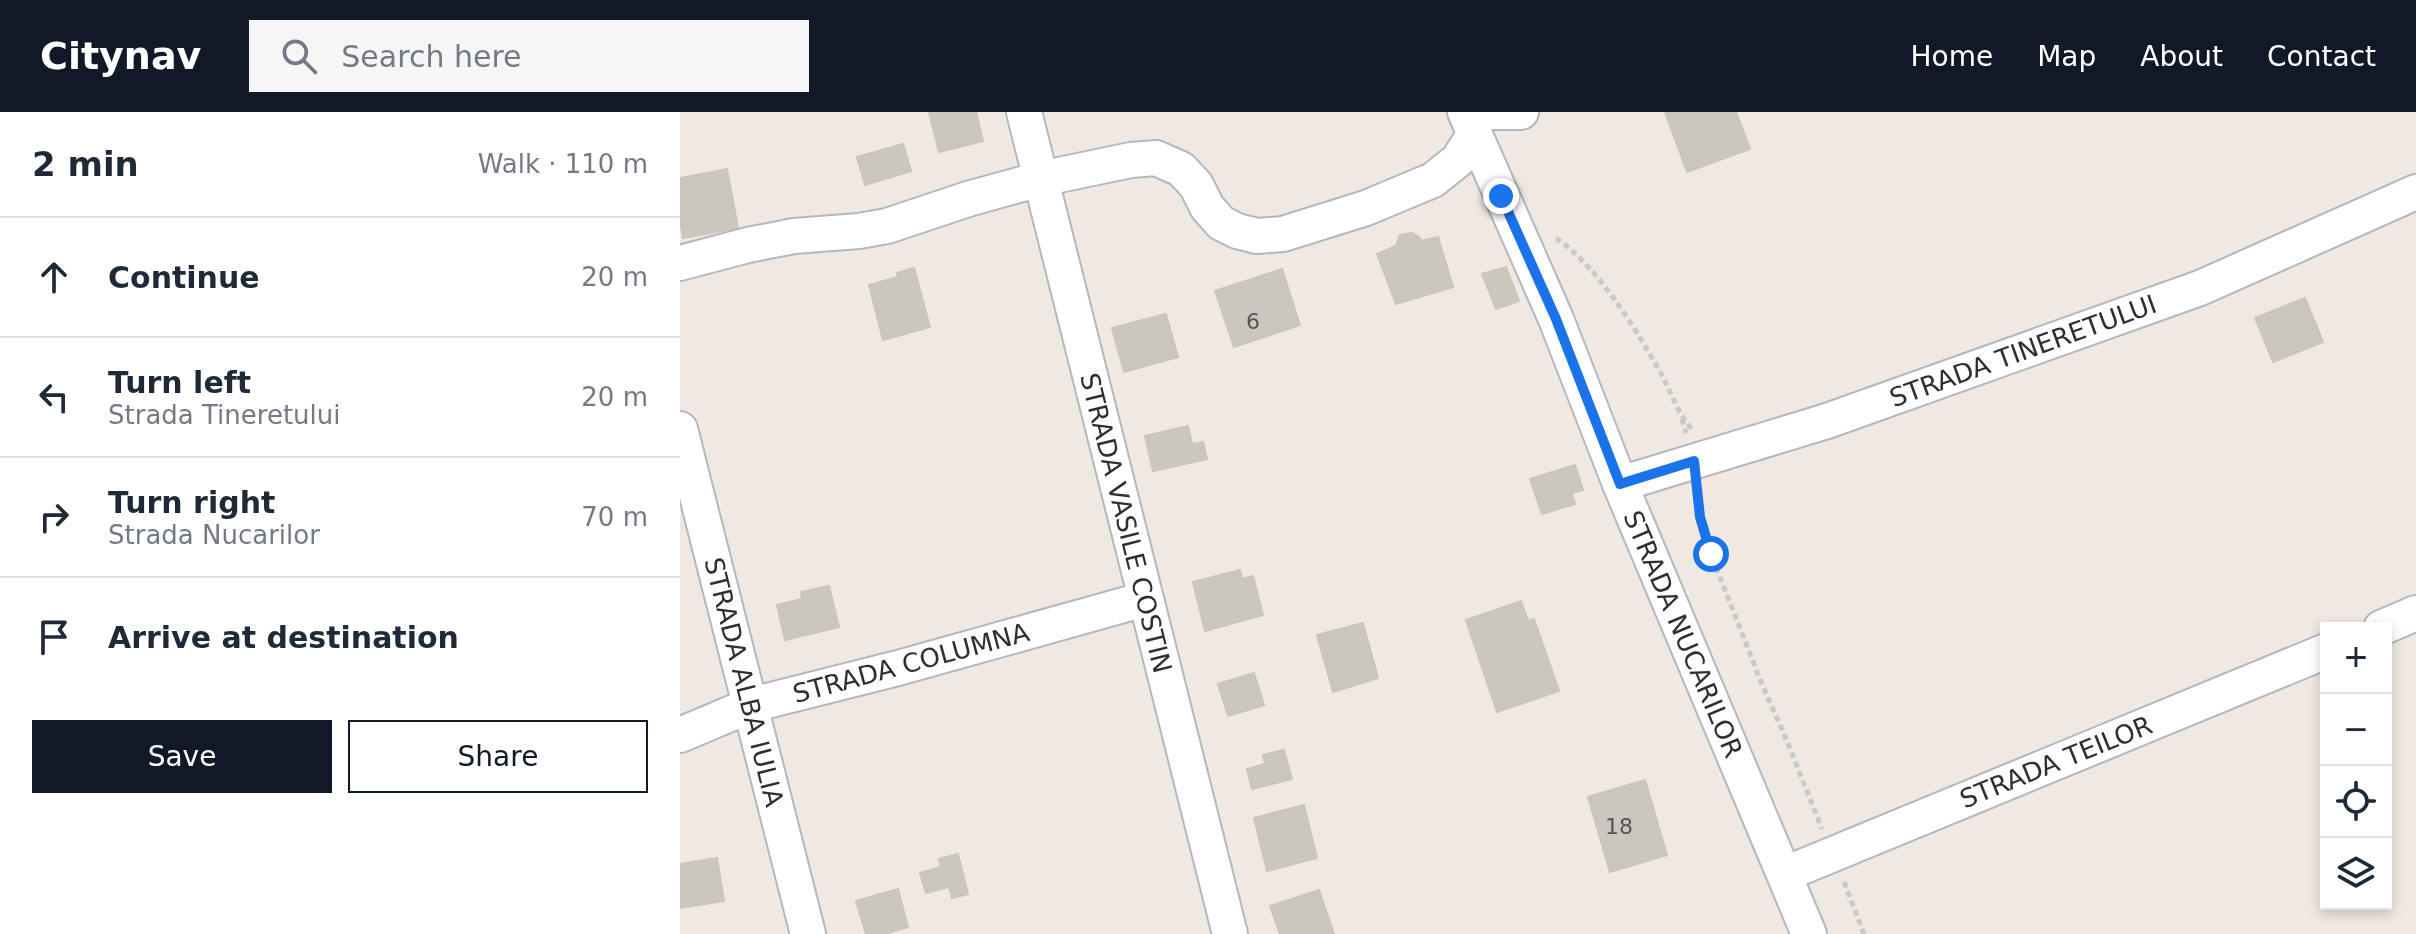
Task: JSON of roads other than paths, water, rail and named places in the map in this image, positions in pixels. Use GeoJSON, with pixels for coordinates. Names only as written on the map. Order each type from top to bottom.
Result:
{"type":"FeatureCollection","features":[{"type":"Feature","properties":{"kind":"street","name":"STRADA VASILE COSTIN"},"geometry":{"type":"LineString","coordinates":[[1024,112],[1230,934]]}},
{"type":"Feature","properties":{"kind":"street"},"geometry":{"type":"LineString","coordinates":[[680,263],[794,236],[887,226],[1040,179],[1131,160],[1156,158],[1181,169],[1196,185],[1207,207],[1221,223],[1257,236],[1283,234],[1366,208],[1433,180],[1458,160],[1476,120],[1521,112]]}},
{"type":"Feature","properties":{"kind":"street","name":"STRADA NUCARILOR"},"geometry":{"type":"LineString","coordinates":[[1476,120],[1620,484],[1809,934]]}},
{"type":"Feature","properties":{"kind":"street","name":"STRADA TINERETULUI"},"geometry":{"type":"LineString","coordinates":[[1620,484],[1827,421],[2200,288],[2416,192]]}},
{"type":"Feature","properties":{"kind":"street","name":"STRADA ALBA IULIA"},"geometry":{"type":"LineString","coordinates":[[680,429],[808,934]]}},
{"type":"Feature","properties":{"kind":"street","name":"STRADA COLUMNA"},"geometry":{"type":"LineString","coordinates":[[680,735],[751,705],[898,668],[1145,599]]}},
{"type":"Feature","properties":{"kind":"street"},"geometry":{"type":"LineString","coordinates":[[2392,623],[2416,613]]}},
{"type":"Feature","properties":{"kind":"street","name":"STRADA TEILOR"},"geometry":{"type":"LineString","coordinates":[[1785,874],[2320,653]]}}]}
